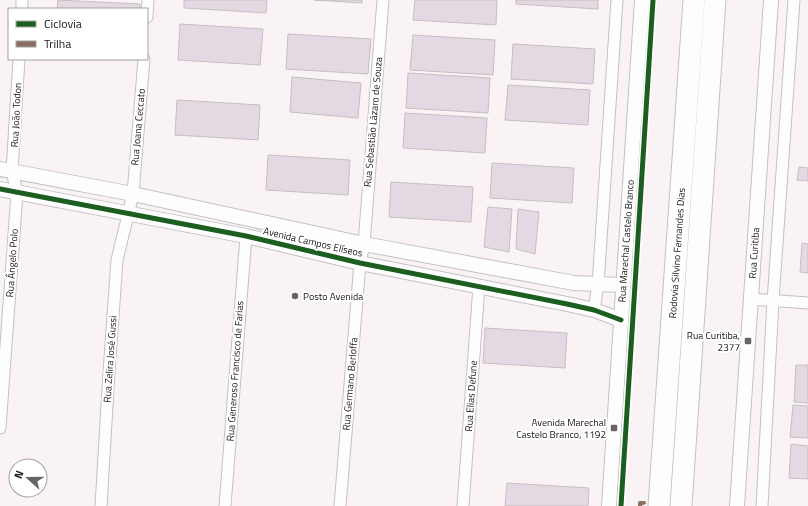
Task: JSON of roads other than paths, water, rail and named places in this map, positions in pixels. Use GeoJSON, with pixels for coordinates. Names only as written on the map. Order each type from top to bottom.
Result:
{"type":"FeatureCollection","features":[{"type":"Feature","properties":{"kind":"highway","name":"Rodovia Silvino Fernandes Dias"},"geometry":{"type":"LineString","coordinates":[[659,506],[694,0]]}},
{"type":"Feature","properties":{"kind":"highway","name":"Rodovia Silvino Fernandes Dias"},"geometry":{"type":"LineString","coordinates":[[681,506],[715,0]]}},
{"type":"Feature","properties":{"kind":"street","name":"Rua Sebastião Lázaro de Souza"},"geometry":{"type":"LineString","coordinates":[[360,263],[364,244],[383,0]]}},
{"type":"Feature","properties":{"kind":"street"},"geometry":{"type":"LineString","coordinates":[[594,310],[598,285],[617,0]]}},
{"type":"Feature","properties":{"kind":"street","name":"Rua Marechal Castelo Branco"},"geometry":{"type":"LineString","coordinates":[[609,506],[622,285],[642,0]]}},
{"type":"Feature","properties":{"kind":"street","name":"Rua Curitiba"},"geometry":{"type":"LineString","coordinates":[[737,506],[770,0]]}},
{"type":"Feature","properties":{"kind":"street"},"geometry":{"type":"LineString","coordinates":[[762,506],[794,0]]}},
{"type":"Feature","properties":{"kind":"street","name":"Rua João Todon"},"geometry":{"type":"LineString","coordinates":[[17,193],[6,170],[19,60]]}},
{"type":"Feature","properties":{"kind":"street","name":"Rua Joana Ceccato"},"geometry":{"type":"LineString","coordinates":[[128,214],[133,194],[144,60]]}},
{"type":"Feature","properties":{"kind":"street","name":"Avenida Campos Elíseos"},"geometry":{"type":"LineString","coordinates":[[6,170],[133,194],[364,244],[574,283],[622,285]]}},
{"type":"Feature","properties":{"kind":"street","name":"Avenida Campos Elíseos"},"geometry":{"type":"LineString","coordinates":[[0,189],[246,236],[360,263],[594,310],[621,320]]}},
{"type":"Feature","properties":{"kind":"street","name":"Rua Ângelo Polo"},"geometry":{"type":"LineString","coordinates":[[0,428],[17,193]]}},
{"type":"Feature","properties":{"kind":"street","name":"Rua Zelira José Gussi"},"geometry":{"type":"LineString","coordinates":[[101,506],[117,260],[128,214]]}},
{"type":"Feature","properties":{"kind":"street","name":"Rua Generoso Francisco de Farias"},"geometry":{"type":"LineString","coordinates":[[225,506],[246,236]]}},
{"type":"Feature","properties":{"kind":"street","name":"Rua Germano Berloffa"},"geometry":{"type":"LineString","coordinates":[[340,506],[360,263]]}},
{"type":"Feature","properties":{"kind":"street","name":"Rua Elias Defune"},"geometry":{"type":"LineString","coordinates":[[463,506],[479,286]]}},
{"type":"Feature","properties":{"kind":"street"},"geometry":{"type":"LineString","coordinates":[[751,300],[808,303]]}},
{"type":"Feature","properties":{"kind":"place","name":"Posto Avenida"},"geometry":{"type":"Point","coordinates":[295,296]}},
{"type":"Feature","properties":{"kind":"place","name":"Rua Curitiba, 2377"},"geometry":{"type":"Point","coordinates":[748,341]}},
{"type":"Feature","properties":{"kind":"place","name":"Avenida Marechal Castelo Branco, 1192"},"geometry":{"type":"Point","coordinates":[614,428]}}]}
